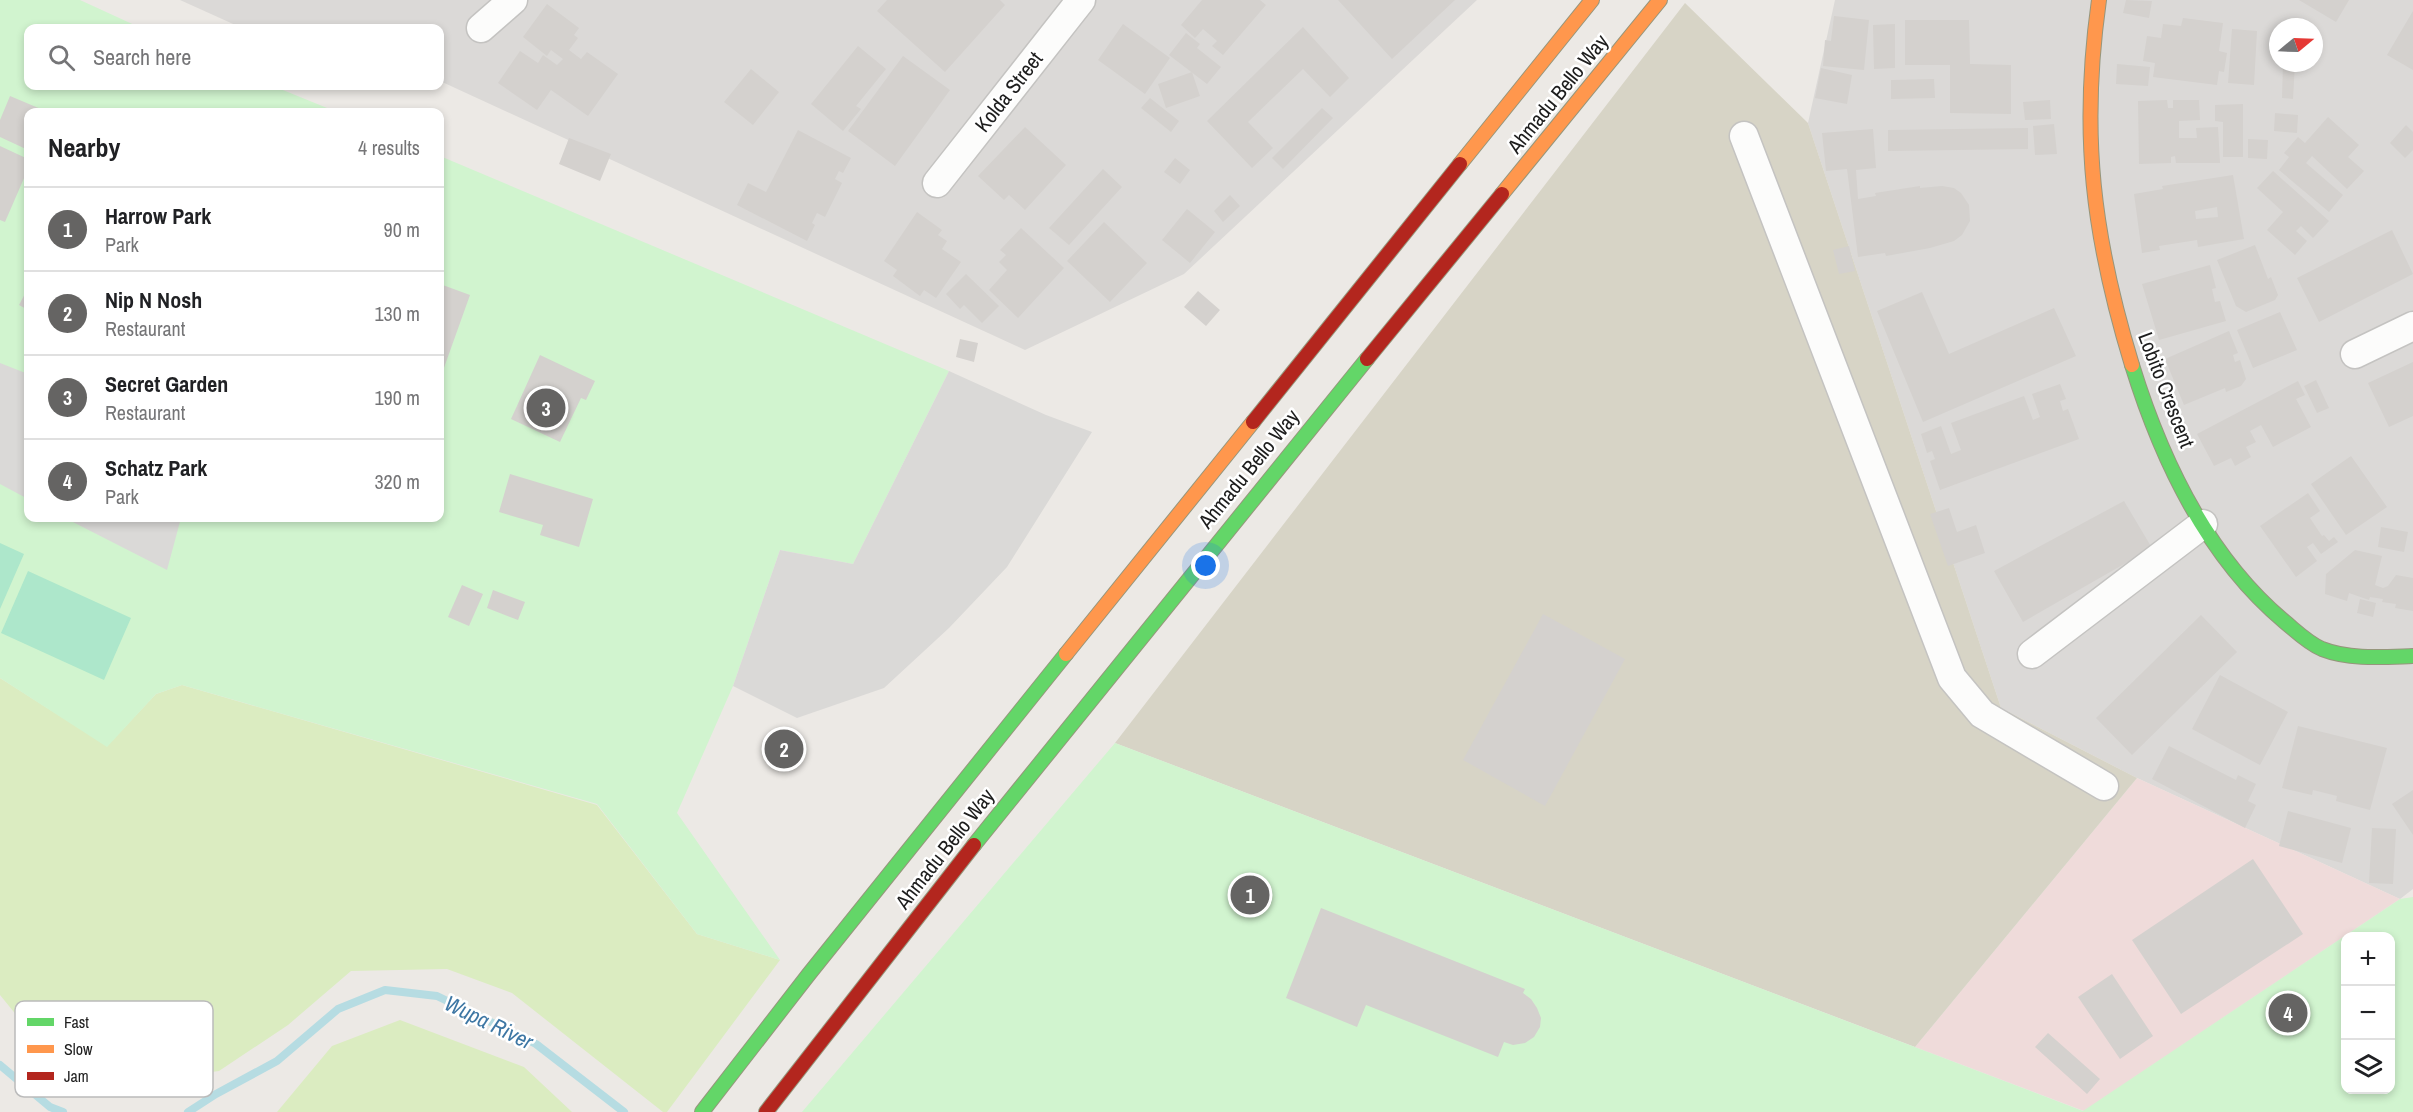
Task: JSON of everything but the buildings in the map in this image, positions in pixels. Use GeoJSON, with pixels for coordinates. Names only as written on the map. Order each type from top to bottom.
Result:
{"type":"FeatureCollection","features":[{"type":"Feature","properties":{"kind":"main road","name":"Ahmadu Bello Way"},"geometry":{"type":"LineString","coordinates":[[702,1112],[767,1027],[1593,0]]}},
{"type":"Feature","properties":{"kind":"main road","name":"Ahmadu Bello Way"},"geometry":{"type":"LineString","coordinates":[[766,1112],[1197,567],[1660,0]]}},
{"type":"Feature","properties":{"kind":"main road","name":"Lobito Crescent"},"geometry":{"type":"LineString","coordinates":[[2100,0],[2094,32],[2090,122],[2094,203],[2114,308],[2139,391],[2166,454],[2203,524],[2242,582],[2280,621],[2323,649],[2369,656],[2413,656]]}},
{"type":"Feature","properties":{"kind":"street"},"geometry":{"type":"LineString","coordinates":[[481,28],[513,0]]}},
{"type":"Feature","properties":{"kind":"street","name":"Kolda Street"},"geometry":{"type":"LineString","coordinates":[[937,183],[1081,0]]}},
{"type":"Feature","properties":{"kind":"street"},"geometry":{"type":"LineString","coordinates":[[1744,136],[1952,678],[1982,714],[2104,786]]}},
{"type":"Feature","properties":{"kind":"street"},"geometry":{"type":"LineString","coordinates":[[2355,354],[2413,326]]}},
{"type":"Feature","properties":{"kind":"street"},"geometry":{"type":"LineString","coordinates":[[2032,654],[2203,524]]}},
{"type":"Feature","properties":{"kind":"shaded area"},"geometry":{"type":"Polygon","coordinates":[[[180,0],[1477,0],[1184,274],[1025,350],[444,83],[444,24],[233,24],[180,0]]]}},
{"type":"Feature","properties":{"kind":"shaded area"},"geometry":{"type":"Polygon","coordinates":[[[1835,0],[2413,0],[2413,889],[2400,899],[2137,778],[2001,708],[1808,123],[1835,0]]]}},
{"type":"Feature","properties":{"kind":"shaded area"},"geometry":{"type":"Polygon","coordinates":[[[1685,3],[1808,123],[2001,708],[2137,778],[1915,1047],[1115,743],[1685,3]]]}},
{"type":"Feature","properties":{"kind":"shaded area"},"geometry":{"type":"Polygon","coordinates":[[[0,363],[24,372],[24,497],[0,484],[0,363]]]}},
{"type":"Feature","properties":{"kind":"shaded area"},"geometry":{"type":"Polygon","coordinates":[[[949,371],[1046,415],[1092,432],[1007,567],[949,628],[884,688],[797,718],[733,686],[780,550],[853,564],[949,371]]]}},
{"type":"Feature","properties":{"kind":"shaded area"},"geometry":{"type":"Polygon","coordinates":[[[73,522],[180,522],[167,570],[73,522]]]}},
{"type":"Feature","properties":{"kind":"shaded area"},"geometry":{"type":"Polygon","coordinates":[[[2137,778],[2400,899],[2351,932],[2341,932],[2341,939],[2084,1111],[1915,1047],[2137,778]]]}},
{"type":"Feature","properties":{"kind":"green space"},"geometry":{"type":"Polygon","coordinates":[[[0,0],[80,0],[132,24],[24,24],[24,90],[283,90],[327,108],[24,108],[24,522],[444,522],[444,158],[949,371],[853,564],[780,550],[733,686],[677,813],[780,960],[697,934],[597,804],[182,685],[156,694],[107,747],[0,678],[0,0]]]}},
{"type":"Feature","properties":{"kind":"green space"},"geometry":{"type":"Polygon","coordinates":[[[0,543],[24,554],[0,609],[0,543]]]}},
{"type":"Feature","properties":{"kind":"green space"},"geometry":{"type":"Polygon","coordinates":[[[28,571],[131,618],[104,680],[1,633],[28,571]]]}},
{"type":"Feature","properties":{"kind":"green space"},"geometry":{"type":"Polygon","coordinates":[[[0,678],[107,746],[156,694],[182,685],[597,805],[697,934],[780,960],[667,1112],[663,1112],[512,993],[447,969],[351,971],[288,1025],[219,1071],[213,1072],[213,1001],[15,1001],[15,1013],[0,995],[0,678]]]}},
{"type":"Feature","properties":{"kind":"green space"},"geometry":{"type":"Polygon","coordinates":[[[1115,743],[2083,1111],[2341,938],[2341,1094],[2395,1094],[2395,932],[2351,932],[2400,899],[2413,897],[2413,1112],[802,1112],[1115,743]]]}},
{"type":"Feature","properties":{"kind":"green space"},"geometry":{"type":"Polygon","coordinates":[[[400,1020],[524,1067],[572,1112],[277,1112],[332,1046],[400,1020]]]}},
{"type":"Feature","properties":{"kind":"waterway","name":"Wupa River"},"geometry":{"type":"LineString","coordinates":[[213,1096],[277,1061],[338,1009],[385,990],[437,996],[536,1044],[624,1112]]}},
{"type":"Feature","properties":{"kind":"waterway","name":"Wupa River"},"geometry":{"type":"LineString","coordinates":[[0,1065],[15,1078]]}},
{"type":"Feature","properties":{"kind":"waterway","name":"Wupa River"},"geometry":{"type":"LineString","coordinates":[[38,1097],[50,1107],[63,1112]]}},
{"type":"Feature","properties":{"kind":"waterway","name":"Wupa River"},"geometry":{"type":"LineString","coordinates":[[188,1112],[211,1097]]}},
{"type":"Feature","properties":{"kind":"traffic: fast"},"geometry":{"type":"LineString","coordinates":[[974,845],[1367,359]]}},
{"type":"Feature","properties":{"kind":"traffic: fast"},"geometry":{"type":"LineString","coordinates":[[2132,365],[2157,436],[2190,505],[2233,568],[2258,596],[2302,637],[2322,649],[2355,656],[2413,656]]}},
{"type":"Feature","properties":{"kind":"traffic: fast"},"geometry":{"type":"LineString","coordinates":[[702,1112],[809,974],[1066,654]]}},
{"type":"Feature","properties":{"kind":"traffic: slow"},"geometry":{"type":"LineString","coordinates":[[1460,164],[1592,0]]}},
{"type":"Feature","properties":{"kind":"traffic: slow"},"geometry":{"type":"LineString","coordinates":[[1502,194],[1660,0]]}},
{"type":"Feature","properties":{"kind":"traffic: slow"},"geometry":{"type":"LineString","coordinates":[[2099,0],[2093,49],[2091,96],[2094,185],[2099,229],[2108,273],[2132,365]]}},
{"type":"Feature","properties":{"kind":"traffic: slow"},"geometry":{"type":"LineString","coordinates":[[1066,654],[1253,422]]}},
{"type":"Feature","properties":{"kind":"traffic: jam"},"geometry":{"type":"LineString","coordinates":[[1253,422],[1460,164]]}},
{"type":"Feature","properties":{"kind":"traffic: jam"},"geometry":{"type":"LineString","coordinates":[[1367,359],[1502,194]]}},
{"type":"Feature","properties":{"kind":"traffic: jam"},"geometry":{"type":"LineString","coordinates":[[766,1112],[974,845]]}},
{"type":"Feature","properties":{"kind":"place","name":"Secret Garden"},"geometry":{"type":"Point","coordinates":[546,408]}},
{"type":"Feature","properties":{"kind":"place","name":"Nip N Nosh"},"geometry":{"type":"Point","coordinates":[784,749]}},
{"type":"Feature","properties":{"kind":"place","name":"Harrow Park"},"geometry":{"type":"Point","coordinates":[1250,895]}},
{"type":"Feature","properties":{"kind":"place","name":"Schatz Park"},"geometry":{"type":"Point","coordinates":[2288,1013]}}]}
